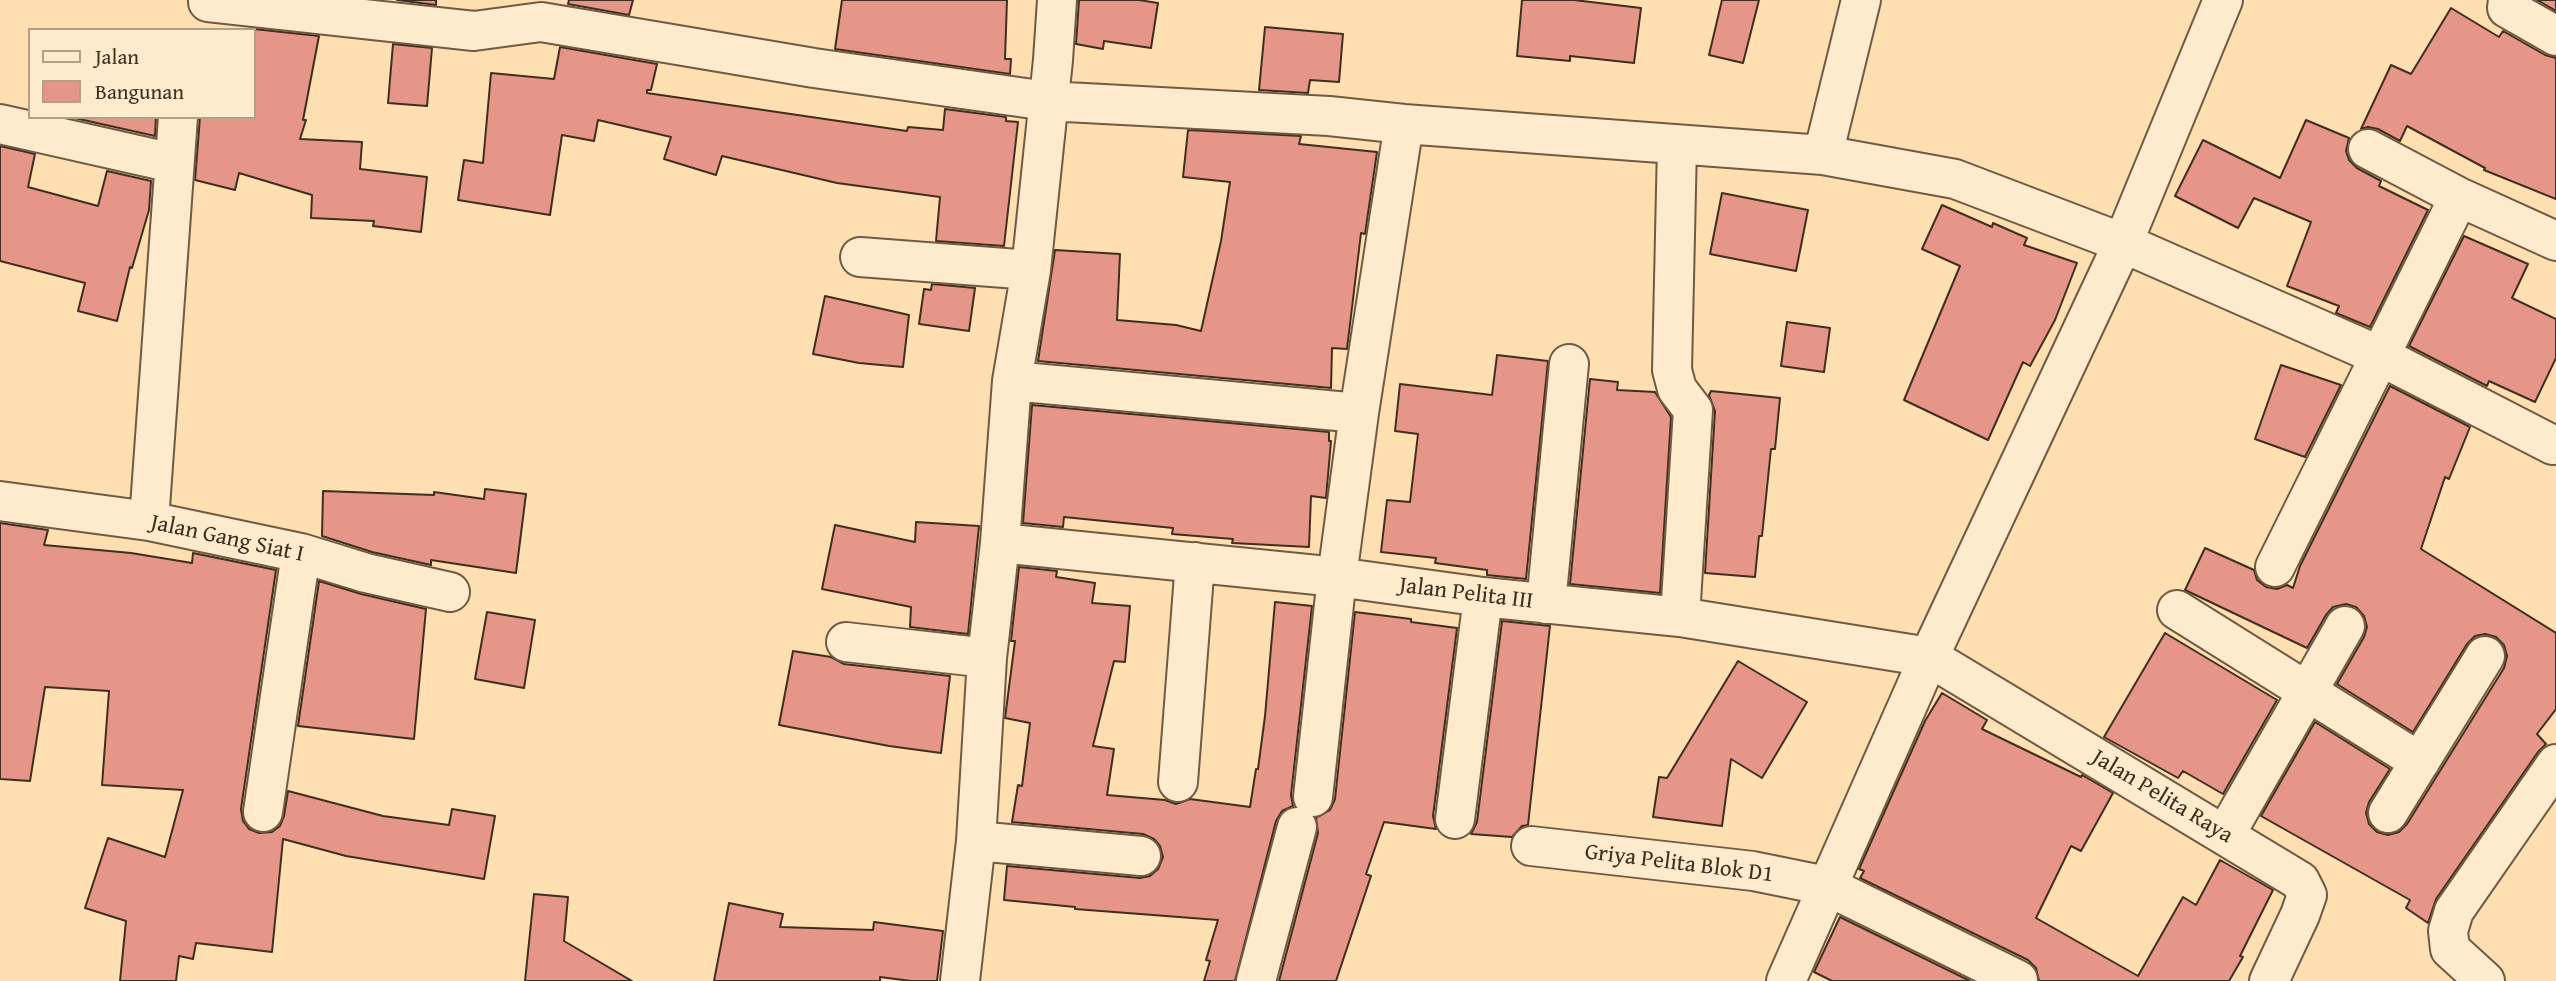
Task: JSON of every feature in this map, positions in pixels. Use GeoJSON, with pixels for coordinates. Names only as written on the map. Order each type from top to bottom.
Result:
{"type":"FeatureCollection","features":[{"type":"Feature","properties":{"kind":"street"},"geometry":{"type":"LineString","coordinates":[[960,981],[976,841],[987,658],[1000,542],[1012,381],[1031,271],[1053,60],[1056,0]]}},
{"type":"Feature","properties":{"kind":"street"},"geometry":{"type":"LineString","coordinates":[[1823,155],[1861,0]]}},
{"type":"Feature","properties":{"kind":"street"},"geometry":{"type":"LineString","coordinates":[[1786,981],[1929,657],[2123,243],[2223,0]]}},
{"type":"Feature","properties":{"kind":"street"},"geometry":{"type":"LineString","coordinates":[[2508,0],[2507,8],[2556,36]]}},
{"type":"Feature","properties":{"kind":"street"},"geometry":{"type":"LineString","coordinates":[[205,10],[474,31],[541,22],[814,68],[1047,101],[1329,116],[1823,155],[1955,179],[2123,243],[2378,355],[2553,445]]}},
{"type":"Feature","properties":{"kind":"street"},"geometry":{"type":"LineString","coordinates":[[149,522],[178,119]]}},
{"type":"Feature","properties":{"kind":"street"},"geometry":{"type":"LineString","coordinates":[[0,124],[173,163]]}},
{"type":"Feature","properties":{"kind":"street"},"geometry":{"type":"LineString","coordinates":[[1255,981],[1305,812],[1359,413],[1404,124]]}},
{"type":"Feature","properties":{"kind":"street"},"geometry":{"type":"LineString","coordinates":[[1677,145],[1672,370],[1677,389],[1693,410],[1680,617]]}},
{"type":"Feature","properties":{"kind":"street"},"geometry":{"type":"LineString","coordinates":[[2368,149],[2459,197],[2556,241]]}},
{"type":"Feature","properties":{"kind":"street"},"geometry":{"type":"LineString","coordinates":[[2275,567],[2378,355],[2459,197]]}},
{"type":"Feature","properties":{"kind":"street"},"geometry":{"type":"LineString","coordinates":[[860,257],[1031,271]]}},
{"type":"Feature","properties":{"kind":"street"},"geometry":{"type":"LineString","coordinates":[[1546,604],[1569,364]]}},
{"type":"Feature","properties":{"kind":"street"},"geometry":{"type":"LineString","coordinates":[[1012,381],[1359,413]]}},
{"type":"Feature","properties":{"kind":"street","name":"Jalan Gang Siat I"},"geometry":{"type":"LineString","coordinates":[[0,501],[149,522],[301,553],[366,573],[450,593]]}},
{"type":"Feature","properties":{"kind":"street","name":"Jalan Pelita III"},"geometry":{"type":"LineString","coordinates":[[1000,542],[1337,577],[1483,597],[1680,617],[1929,657]]}},
{"type":"Feature","properties":{"kind":"street"},"geometry":{"type":"LineString","coordinates":[[263,811],[301,553]]}},
{"type":"Feature","properties":{"kind":"street"},"geometry":{"type":"LineString","coordinates":[[1178,782],[1195,562]]}},
{"type":"Feature","properties":{"kind":"street"},"geometry":{"type":"LineString","coordinates":[[1455,819],[1483,597]]}},
{"type":"Feature","properties":{"kind":"street"},"geometry":{"type":"LineString","coordinates":[[2177,610],[2420,762]]}},
{"type":"Feature","properties":{"kind":"street"},"geometry":{"type":"LineString","coordinates":[[2225,835],[2345,626]]}},
{"type":"Feature","properties":{"kind":"street"},"geometry":{"type":"LineString","coordinates":[[846,642],[987,658]]}},
{"type":"Feature","properties":{"kind":"street"},"geometry":{"type":"LineString","coordinates":[[2388,813],[2484,656]]}},
{"type":"Feature","properties":{"kind":"street","name":"Jalan Pelita Raya"},"geometry":{"type":"LineString","coordinates":[[1929,657],[2300,881],[2307,895],[2269,981]]}},
{"type":"Feature","properties":{"kind":"street"},"geometry":{"type":"LineString","coordinates":[[2485,981],[2450,949],[2448,931],[2454,911],[2556,764]]}},
{"type":"Feature","properties":{"kind":"street"},"geometry":{"type":"LineString","coordinates":[[976,841],[1141,856]]}},
{"type":"Feature","properties":{"kind":"street","name":"Griya Pelita Blok D1"},"geometry":{"type":"LineString","coordinates":[[1531,846],[1753,871],[1827,886],[2018,980]]}},
{"type":"Feature","properties":{"kind":"building"},"geometry":{"type":"Polygon","coordinates":[[[397,0],[436,0],[436,5],[397,0]]]}},
{"type":"Feature","properties":{"kind":"building"},"geometry":{"type":"Polygon","coordinates":[[[569,0],[633,0],[629,15],[568,4],[569,0]]]}},
{"type":"Feature","properties":{"kind":"building"},"geometry":{"type":"Polygon","coordinates":[[[842,0],[1007,0],[1005,59],[1011,59],[1010,74],[835,49],[842,0]]]}},
{"type":"Feature","properties":{"kind":"building"},"geometry":{"type":"Polygon","coordinates":[[[1079,0],[1139,0],[1158,3],[1151,48],[1104,41],[1103,49],[1076,44],[1079,0]]]}},
{"type":"Feature","properties":{"kind":"building"},"geometry":{"type":"Polygon","coordinates":[[[1522,0],[1574,0],[1641,8],[1634,63],[1570,56],[1570,61],[1517,56],[1522,0]]]}},
{"type":"Feature","properties":{"kind":"building"},"geometry":{"type":"Polygon","coordinates":[[[1722,0],[1759,0],[1743,63],[1709,55],[1722,0]]]}},
{"type":"Feature","properties":{"kind":"building"},"geometry":{"type":"Polygon","coordinates":[[[2537,0],[2556,0],[2556,11],[2537,0]]]}},
{"type":"Feature","properties":{"kind":"building"},"geometry":{"type":"Polygon","coordinates":[[[2451,8],[2499,37],[2503,31],[2545,55],[2556,58],[2556,199],[2484,170],[2485,168],[2407,126],[2400,141],[2378,129],[2361,129],[2391,65],[2411,74],[2451,8]]]}},
{"type":"Feature","properties":{"kind":"building"},"geometry":{"type":"Polygon","coordinates":[[[1265,27],[1343,34],[1339,82],[1310,80],[1308,93],[1259,90],[1265,27]]]}},
{"type":"Feature","properties":{"kind":"building"},"geometry":{"type":"Polygon","coordinates":[[[256,29],[319,36],[303,120],[306,120],[300,139],[362,142],[360,169],[427,177],[421,232],[373,226],[374,221],[311,218],[312,195],[239,173],[235,190],[195,180],[200,119],[256,119],[256,29]]]}},
{"type":"Feature","properties":{"kind":"building"},"geometry":{"type":"Polygon","coordinates":[[[393,44],[432,48],[427,106],[388,103],[393,44]]]}},
{"type":"Feature","properties":{"kind":"building"},"geometry":{"type":"Polygon","coordinates":[[[560,47],[657,64],[651,90],[647,90],[647,93],[907,131],[908,127],[943,130],[945,109],[1006,117],[1006,121],[1018,122],[1004,246],[936,241],[940,197],[837,183],[722,156],[716,175],[664,159],[671,137],[598,120],[594,141],[562,135],[550,215],[458,200],[464,160],[483,163],[491,73],[554,79],[560,47]]]}},
{"type":"Feature","properties":{"kind":"building"},"geometry":{"type":"Polygon","coordinates":[[[79,119],[156,119],[155,136],[79,119]]]}},
{"type":"Feature","properties":{"kind":"building"},"geometry":{"type":"Polygon","coordinates":[[[2306,120],[2349,138],[2346,151],[2349,160],[2357,168],[2381,181],[2379,186],[2428,210],[2370,327],[2336,313],[2339,306],[2287,286],[2311,222],[2254,198],[2238,228],[2175,196],[2203,140],[2280,178],[2306,120]]]}},
{"type":"Feature","properties":{"kind":"building"},"geometry":{"type":"Polygon","coordinates":[[[1188,130],[1301,136],[1299,144],[1377,152],[1365,234],[1361,233],[1347,349],[1332,348],[1331,388],[1038,361],[1055,250],[1120,254],[1117,320],[1176,325],[1201,331],[1221,241],[1230,182],[1183,177],[1188,130]]]}},
{"type":"Feature","properties":{"kind":"building"},"geometry":{"type":"Polygon","coordinates":[[[0,146],[35,154],[28,187],[98,206],[107,171],[151,181],[149,210],[132,268],[130,267],[117,321],[78,311],[85,283],[0,261],[0,146]]]}},
{"type":"Feature","properties":{"kind":"building"},"geometry":{"type":"Polygon","coordinates":[[[1722,193],[1808,210],[1796,271],[1710,254],[1722,193]]]}},
{"type":"Feature","properties":{"kind":"building"},"geometry":{"type":"Polygon","coordinates":[[[1942,205],[1992,227],[1993,223],[2027,238],[2024,245],[2077,263],[2055,320],[2030,366],[2023,362],[1988,440],[1904,400],[1960,266],[1922,249],[1942,205]]]}},
{"type":"Feature","properties":{"kind":"building"},"geometry":{"type":"Polygon","coordinates":[[[2464,236],[2528,264],[2512,298],[2556,319],[2556,358],[2535,402],[2489,381],[2487,386],[2409,346],[2464,236]]]}},
{"type":"Feature","properties":{"kind":"building"},"geometry":{"type":"Polygon","coordinates":[[[932,284],[975,288],[969,331],[919,324],[924,289],[931,290],[932,284]]]}},
{"type":"Feature","properties":{"kind":"building"},"geometry":{"type":"Polygon","coordinates":[[[825,296],[909,315],[903,367],[859,363],[813,354],[825,296]]]}},
{"type":"Feature","properties":{"kind":"building"},"geometry":{"type":"Polygon","coordinates":[[[1787,322],[1830,328],[1824,372],[1781,366],[1787,322]]]}},
{"type":"Feature","properties":{"kind":"building"},"geometry":{"type":"Polygon","coordinates":[[[1497,355],[1548,361],[1526,579],[1487,575],[1487,570],[1435,563],[1436,558],[1381,552],[1387,500],[1410,502],[1418,434],[1395,431],[1400,384],[1492,395],[1497,355]]]}},
{"type":"Feature","properties":{"kind":"building"},"geometry":{"type":"Polygon","coordinates":[[[2281,365],[2341,385],[2305,457],[2255,439],[2281,365]]]}},
{"type":"Feature","properties":{"kind":"building"},"geometry":{"type":"Polygon","coordinates":[[[1590,379],[1618,382],[1617,390],[1655,392],[1671,417],[1660,593],[1570,584],[1590,379]]]}},
{"type":"Feature","properties":{"kind":"building"},"geometry":{"type":"Polygon","coordinates":[[[2390,386],[2470,427],[2449,479],[2445,477],[2421,549],[2556,633],[2556,709],[2537,734],[2546,744],[2436,899],[2428,923],[2406,908],[2410,900],[2261,816],[2315,722],[2390,769],[2369,802],[2366,813],[2369,824],[2377,832],[2388,835],[2399,832],[2407,824],[2504,668],[2507,656],[2504,645],[2496,637],[2485,634],[2475,636],[2467,644],[2413,732],[2337,684],[2367,627],[2364,616],[2356,607],[2346,604],[2333,607],[2307,648],[2185,590],[2205,548],[2254,570],[2257,580],[2266,587],[2277,589],[2287,585],[2293,588],[2300,566],[2390,386]]]}},
{"type":"Feature","properties":{"kind":"building"},"geometry":{"type":"Polygon","coordinates":[[[1711,391],[1780,398],[1775,449],[1771,449],[1755,577],[1705,573],[1715,411],[1709,395],[1711,391]]]}},
{"type":"Feature","properties":{"kind":"building"},"geometry":{"type":"Polygon","coordinates":[[[1032,405],[1329,432],[1331,441],[1326,498],[1311,496],[1309,547],[1232,543],[1233,539],[1172,534],[1173,528],[1064,517],[1063,527],[1023,523],[1032,405]]]}},
{"type":"Feature","properties":{"kind":"building"},"geometry":{"type":"Polygon","coordinates":[[[485,489],[526,494],[516,573],[431,560],[431,565],[372,552],[322,536],[323,491],[434,495],[434,492],[484,499],[485,489]]]}},
{"type":"Feature","properties":{"kind":"building"},"geometry":{"type":"Polygon","coordinates":[[[916,522],[979,526],[968,634],[910,627],[911,607],[822,589],[835,525],[915,542],[916,522]]]}},
{"type":"Feature","properties":{"kind":"building"},"geometry":{"type":"Polygon","coordinates":[[[0,523],[48,530],[44,545],[131,553],[192,563],[193,553],[276,570],[241,809],[243,821],[249,829],[259,833],[272,832],[280,826],[284,816],[288,791],[383,816],[449,825],[452,809],[495,816],[484,879],[346,856],[283,839],[272,952],[196,943],[193,959],[179,956],[176,981],[120,981],[126,921],[85,908],[108,838],[165,857],[183,790],[102,785],[109,691],[45,687],[30,781],[0,779],[0,523]]]}},
{"type":"Feature","properties":{"kind":"building"},"geometry":{"type":"Polygon","coordinates":[[[1019,567],[1057,571],[1056,577],[1095,583],[1092,603],[1130,606],[1125,662],[1114,661],[1093,746],[1114,749],[1107,795],[1165,800],[1176,804],[1190,799],[1250,807],[1265,716],[1275,602],[1312,606],[1291,795],[1293,806],[1282,811],[1276,821],[1235,981],[1204,981],[1210,961],[1206,960],[1218,920],[1075,909],[1004,900],[1007,866],[1140,878],[1150,876],[1158,869],[1163,857],[1160,846],[1154,839],[1143,834],[1012,822],[1018,785],[1022,786],[1030,723],[1005,718],[1015,641],[1011,641],[1019,567]]]}},
{"type":"Feature","properties":{"kind":"building"},"geometry":{"type":"Polygon","coordinates":[[[319,581],[426,609],[414,739],[298,726],[319,581]]]}},
{"type":"Feature","properties":{"kind":"building"},"geometry":{"type":"Polygon","coordinates":[[[487,612],[535,620],[524,688],[475,679],[487,612]]]}},
{"type":"Feature","properties":{"kind":"building"},"geometry":{"type":"Polygon","coordinates":[[[1355,612],[1457,628],[1433,816],[1436,829],[1384,822],[1366,874],[1371,876],[1336,981],[1279,981],[1318,833],[1316,818],[1330,810],[1335,799],[1355,612]]]}},
{"type":"Feature","properties":{"kind":"building"},"geometry":{"type":"Polygon","coordinates":[[[1502,621],[1550,626],[1528,825],[1522,826],[1512,837],[1471,834],[1477,822],[1502,621]]]}},
{"type":"Feature","properties":{"kind":"building"},"geometry":{"type":"Polygon","coordinates":[[[2165,633],[2277,700],[2223,794],[2183,771],[2178,778],[2104,737],[2165,633]]]}},
{"type":"Feature","properties":{"kind":"building"},"geometry":{"type":"Polygon","coordinates":[[[793,651],[831,657],[844,664],[950,676],[941,753],[779,725],[793,651]]]}},
{"type":"Feature","properties":{"kind":"building"},"geometry":{"type":"Polygon","coordinates":[[[1738,661],[1807,702],[1762,778],[1731,759],[1722,826],[1653,817],[1659,777],[1667,778],[1738,661]]]}},
{"type":"Feature","properties":{"kind":"building"},"geometry":{"type":"Polygon","coordinates":[[[1942,693],[1987,720],[1982,729],[2081,777],[2082,775],[2113,793],[2081,851],[2071,846],[2036,918],[2138,976],[2183,897],[2196,905],[2220,860],[2273,890],[2240,956],[2243,957],[2229,981],[2039,981],[2036,968],[2028,960],[1860,878],[1864,871],[1859,869],[1925,721],[1942,693]]]}},
{"type":"Feature","properties":{"kind":"building"},"geometry":{"type":"Polygon","coordinates":[[[534,894],[568,897],[564,941],[632,981],[525,981],[534,894]]]}},
{"type":"Feature","properties":{"kind":"building"},"geometry":{"type":"Polygon","coordinates":[[[729,903],[783,914],[780,927],[873,930],[874,922],[943,931],[937,981],[880,977],[880,981],[714,981],[729,903]]]}},
{"type":"Feature","properties":{"kind":"building"},"geometry":{"type":"Polygon","coordinates":[[[1840,917],[1970,981],[1832,981],[1814,972],[1840,917]]]}}]}
